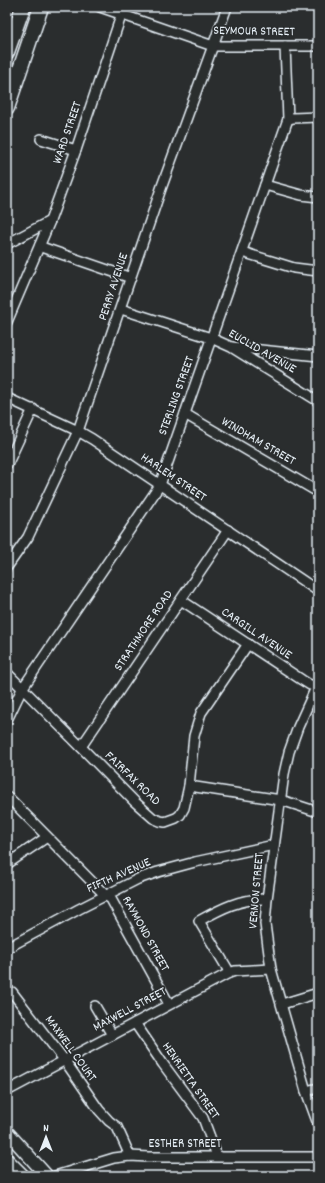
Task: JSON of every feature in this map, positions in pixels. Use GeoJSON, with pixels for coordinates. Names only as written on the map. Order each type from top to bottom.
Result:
{"type":"FeatureCollection","features":[{"type":"Feature","properties":{"kind":"highway"},"geometry":{"type":"LineString","coordinates":[[7,52],[23,7]]}},
{"type":"Feature","properties":{"kind":"highway"},"geometry":{"type":"LineString","coordinates":[[7,108],[41,7]]}},
{"type":"Feature","properties":{"kind":"highway"},"geometry":{"type":"LineString","coordinates":[[7,1161],[22,1176]]}},
{"type":"Feature","properties":{"kind":"main road"},"geometry":{"type":"LineString","coordinates":[[7,1132],[47,1176]]}},
{"type":"Feature","properties":{"kind":"street","name":"SEYMOUR STREET"},"geometry":{"type":"LineString","coordinates":[[100,7],[122,10],[213,46],[318,46]]}},
{"type":"Feature","properties":{"kind":"street","name":"PERRY AVENUE"},"geometry":{"type":"LineString","coordinates":[[7,567],[28,537],[78,431],[162,186],[227,7]]}},
{"type":"Feature","properties":{"kind":"street","name":"WARD STREET"},"geometry":{"type":"LineString","coordinates":[[7,322],[50,221],[76,150],[122,10]]}},
{"type":"Feature","properties":{"kind":"street","name":"STERLING STREET"},"geometry":{"type":"LineString","coordinates":[[7,720],[22,689],[160,485],[288,119],[285,46]]}},
{"type":"Feature","properties":{"kind":"street"},"geometry":{"type":"LineString","coordinates":[[288,119],[318,117]]}},
{"type":"Feature","properties":{"kind":"street"},"geometry":{"type":"LineString","coordinates":[[41,139],[76,150]]}},
{"type":"Feature","properties":{"kind":"street"},"geometry":{"type":"LineString","coordinates":[[266,185],[301,195],[318,196]]}},
{"type":"Feature","properties":{"kind":"street"},"geometry":{"type":"LineString","coordinates":[[7,244],[50,221]]}},
{"type":"Feature","properties":{"kind":"street"},"geometry":{"type":"LineString","coordinates":[[40,245],[44,248],[131,278]]}},
{"type":"Feature","properties":{"kind":"street"},"geometry":{"type":"LineString","coordinates":[[242,252],[294,268],[318,271]]}},
{"type":"Feature","properties":{"kind":"street","name":"EUCLID AVENUE"},"geometry":{"type":"LineString","coordinates":[[121,309],[211,338],[231,347],[318,401]]}},
{"type":"Feature","properties":{"kind":"street"},"geometry":{"type":"LineString","coordinates":[[231,347],[318,356]]}},
{"type":"Feature","properties":{"kind":"street","name":"HARLEM STREET"},"geometry":{"type":"LineString","coordinates":[[7,398],[33,409],[92,439],[318,591]]}},
{"type":"Feature","properties":{"kind":"street"},"geometry":{"type":"LineString","coordinates":[[7,465],[33,409]]}},
{"type":"Feature","properties":{"kind":"street","name":"WINDHAM STREET"},"geometry":{"type":"LineString","coordinates":[[185,414],[318,492]]}},
{"type":"Feature","properties":{"kind":"street","name":"STRATHMORE ROAD"},"geometry":{"type":"LineString","coordinates":[[81,747],[228,530]]}},
{"type":"Feature","properties":{"kind":"street","name":"CARGILL AVENUE"},"geometry":{"type":"LineString","coordinates":[[181,600],[310,685],[318,685]]}},
{"type":"Feature","properties":{"kind":"street","name":"FAIRFAX ROAD"},"geometry":{"type":"LineString","coordinates":[[7,673],[146,813],[157,820],[165,822],[180,815],[184,808],[197,721],[248,644]]}},
{"type":"Feature","properties":{"kind":"street","name":"VERNON STREET"},"geometry":{"type":"LineString","coordinates":[[318,685],[298,726],[289,752],[284,774],[265,924],[271,969],[306,1091],[318,1124]]}},
{"type":"Feature","properties":{"kind":"street"},"geometry":{"type":"LineString","coordinates":[[188,786],[281,800],[318,812]]}},
{"type":"Feature","properties":{"kind":"street","name":"RAYMOND STREET"},"geometry":{"type":"LineString","coordinates":[[7,796],[105,895],[111,899],[169,1004]]}},
{"type":"Feature","properties":{"kind":"street"},"geometry":{"type":"LineString","coordinates":[[7,864],[47,837]]}},
{"type":"Feature","properties":{"kind":"street","name":"FIFTH AVENUE"},"geometry":{"type":"LineString","coordinates":[[7,948],[105,895],[138,879],[195,862],[274,845]]}},
{"type":"Feature","properties":{"kind":"street"},"geometry":{"type":"LineString","coordinates":[[229,973],[199,921],[220,909],[236,903],[267,899]]}},
{"type":"Feature","properties":{"kind":"street","name":"MAXWELL STREET"},"geometry":{"type":"LineString","coordinates":[[7,1091],[229,973],[235,971],[271,969]]}},
{"type":"Feature","properties":{"kind":"street","name":"MAXWELL COURT"},"geometry":{"type":"LineString","coordinates":[[12,992],[108,1120],[117,1127],[130,1156]]}},
{"type":"Feature","properties":{"kind":"street"},"geometry":{"type":"LineString","coordinates":[[282,1004],[318,993]]}},
{"type":"Feature","properties":{"kind":"street"},"geometry":{"type":"LineString","coordinates":[[95,1006],[112,1035]]}},
{"type":"Feature","properties":{"kind":"street","name":"HENRIETTA STREET"},"geometry":{"type":"LineString","coordinates":[[135,1023],[203,1118],[217,1156]]}},
{"type":"Feature","properties":{"kind":"street"},"geometry":{"type":"LineString","coordinates":[[306,1091],[318,1088]]}},
{"type":"Feature","properties":{"kind":"street","name":"ESTHER STREET"},"geometry":{"type":"LineString","coordinates":[[54,1176],[114,1158],[130,1156],[318,1157]]}}]}
